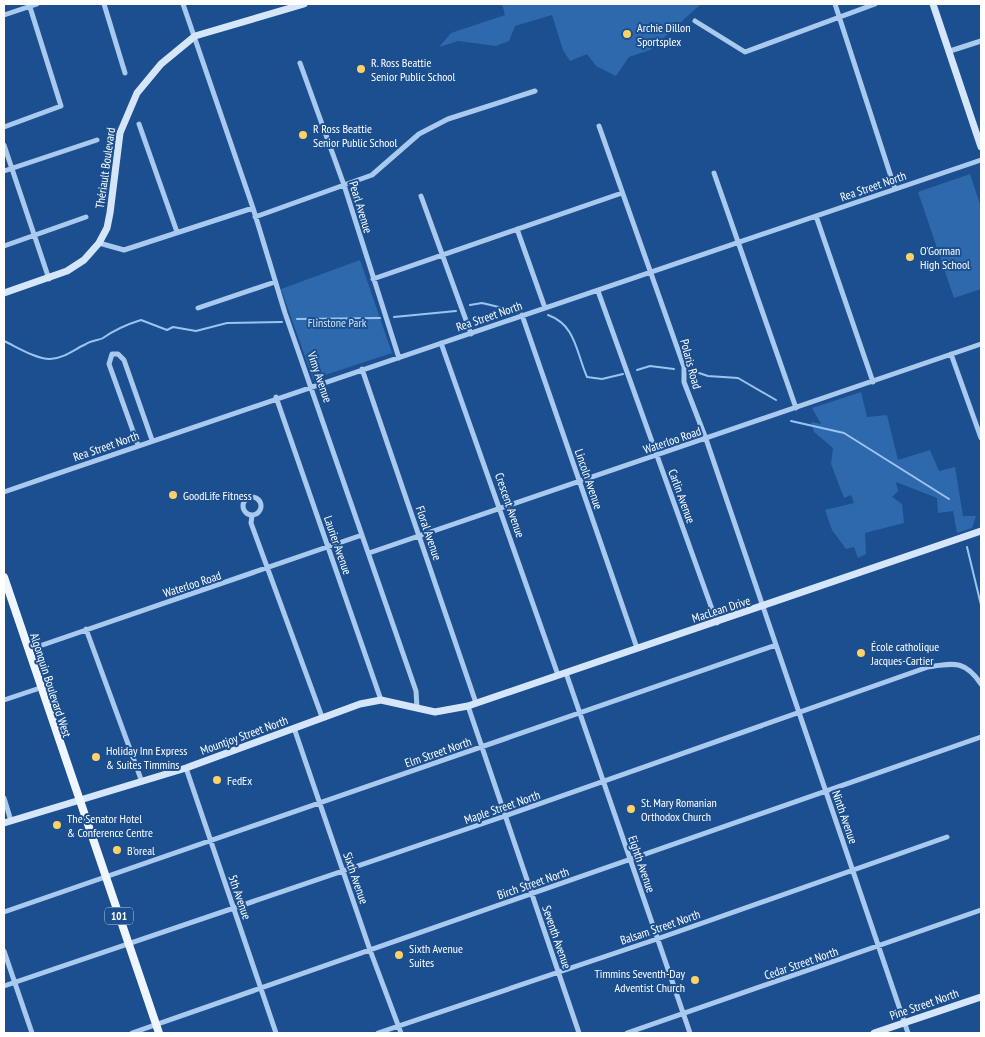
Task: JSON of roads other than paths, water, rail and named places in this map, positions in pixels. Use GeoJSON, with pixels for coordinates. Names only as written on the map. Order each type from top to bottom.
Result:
{"type":"FeatureCollection","features":[{"type":"Feature","properties":{"kind":"main road","name":"Algonquin Boulevard West"},"geometry":{"type":"LineString","coordinates":[[4,579],[78,800]]}},
{"type":"Feature","properties":{"kind":"main road","name":"101"},"geometry":{"type":"LineString","coordinates":[[78,800],[160,1033]]}},
{"type":"Feature","properties":{"kind":"street"},"geometry":{"type":"LineString","coordinates":[[4,15],[29,5],[37,4]]}},
{"type":"Feature","properties":{"kind":"street"},"geometry":{"type":"LineString","coordinates":[[104,4],[125,73]]}},
{"type":"Feature","properties":{"kind":"street","name":"Vimy Avenue"},"geometry":{"type":"LineString","coordinates":[[183,4],[253,208],[275,282],[416,691],[417,708]]}},
{"type":"Feature","properties":{"kind":"street","name":"Thériault Boulevard"},"geometry":{"type":"LineString","coordinates":[[4,293],[49,279],[84,260],[99,243],[107,228],[110,213],[120,133],[137,93],[161,64],[195,36],[304,4]]}},
{"type":"Feature","properties":{"kind":"street"},"geometry":{"type":"LineString","coordinates":[[835,4],[895,189]]}},
{"type":"Feature","properties":{"kind":"street"},"geometry":{"type":"LineString","coordinates":[[695,21],[745,52],[875,4]]}},
{"type":"Feature","properties":{"kind":"street"},"geometry":{"type":"LineString","coordinates":[[933,4],[981,147]]}},
{"type":"Feature","properties":{"kind":"street"},"geometry":{"type":"LineString","coordinates":[[4,127],[62,106],[29,5]]}},
{"type":"Feature","properties":{"kind":"street"},"geometry":{"type":"LineString","coordinates":[[950,51],[981,40]]}},
{"type":"Feature","properties":{"kind":"street","name":"Pearl Avenue"},"geometry":{"type":"LineString","coordinates":[[300,63],[344,185],[398,358]]}},
{"type":"Feature","properties":{"kind":"street"},"geometry":{"type":"LineString","coordinates":[[255,217],[372,176],[419,134],[448,118],[535,91]]}},
{"type":"Feature","properties":{"kind":"street"},"geometry":{"type":"LineString","coordinates":[[139,124],[177,232]]}},
{"type":"Feature","properties":{"kind":"street","name":"Polaris Road"},"geometry":{"type":"LineString","coordinates":[[599,126],[684,367],[684,382],[706,439],[763,607]]}},
{"type":"Feature","properties":{"kind":"street"},"geometry":{"type":"LineString","coordinates":[[4,171],[97,140]]}},
{"type":"Feature","properties":{"kind":"street"},"geometry":{"type":"LineString","coordinates":[[4,145],[49,279]]}},
{"type":"Feature","properties":{"kind":"street","name":"Rea Street North"},"geometry":{"type":"LineString","coordinates":[[4,492],[276,397],[471,334],[981,160]]}},
{"type":"Feature","properties":{"kind":"street"},"geometry":{"type":"LineString","coordinates":[[714,173],[796,408]]}},
{"type":"Feature","properties":{"kind":"street"},"geometry":{"type":"LineString","coordinates":[[373,279],[622,193]]}},
{"type":"Feature","properties":{"kind":"street"},"geometry":{"type":"LineString","coordinates":[[421,196],[471,334]]}},
{"type":"Feature","properties":{"kind":"street"},"geometry":{"type":"LineString","coordinates":[[99,243],[124,250],[253,208]]}},
{"type":"Feature","properties":{"kind":"street"},"geometry":{"type":"LineString","coordinates":[[816,216],[873,382]]}},
{"type":"Feature","properties":{"kind":"street"},"geometry":{"type":"LineString","coordinates":[[4,246],[86,217]]}},
{"type":"Feature","properties":{"kind":"street"},"geometry":{"type":"LineString","coordinates":[[517,229],[545,308]]}},
{"type":"Feature","properties":{"kind":"street"},"geometry":{"type":"LineString","coordinates":[[198,308],[275,282]]}},
{"type":"Feature","properties":{"kind":"street","name":"Carlin Avenue"},"geometry":{"type":"LineString","coordinates":[[598,291],[717,623]]}},
{"type":"Feature","properties":{"kind":"street","name":"Lincoln Avenue"},"geometry":{"type":"LineString","coordinates":[[522,316],[637,648]]}},
{"type":"Feature","properties":{"kind":"street","name":"Crescent Avenue"},"geometry":{"type":"LineString","coordinates":[[442,343],[558,675]]}},
{"type":"Feature","properties":{"kind":"street","name":"Waterloo Road"},"geometry":{"type":"LineString","coordinates":[[369,553],[981,344]]}},
{"type":"Feature","properties":{"kind":"street"},"geometry":{"type":"LineString","coordinates":[[138,445],[109,364],[112,354],[118,354],[124,360],[152,440]]}},
{"type":"Feature","properties":{"kind":"street"},"geometry":{"type":"LineString","coordinates":[[951,354],[981,438]]}},
{"type":"Feature","properties":{"kind":"street","name":"Floral Avenue"},"geometry":{"type":"LineString","coordinates":[[362,369],[476,703]]}},
{"type":"Feature","properties":{"kind":"street","name":"Laurier Avenue"},"geometry":{"type":"LineString","coordinates":[[276,397],[381,700]]}},
{"type":"Feature","properties":{"kind":"street"},"geometry":{"type":"LineString","coordinates":[[252,516],[251,524],[322,717]]}},
{"type":"Feature","properties":{"kind":"street","name":"MacLean Drive"},"geometry":{"type":"LineString","coordinates":[[468,706],[637,648],[717,623],[981,531]]}},
{"type":"Feature","properties":{"kind":"street","name":"Waterloo Road"},"geometry":{"type":"LineString","coordinates":[[28,650],[86,628],[267,569],[362,535]]}},
{"type":"Feature","properties":{"kind":"street","name":"Ninth Avenue"},"geometry":{"type":"LineString","coordinates":[[763,607],[908,1033]]}},
{"type":"Feature","properties":{"kind":"street"},"geometry":{"type":"LineString","coordinates":[[86,628],[142,782]]}},
{"type":"Feature","properties":{"kind":"street","name":"Elm Street North"},"geometry":{"type":"LineString","coordinates":[[4,912],[776,645]]}},
{"type":"Feature","properties":{"kind":"street","name":"Maple Street North"},"geometry":{"type":"LineString","coordinates":[[4,986],[343,872],[928,668],[955,663],[967,667],[981,684]]}},
{"type":"Feature","properties":{"kind":"street","name":"Eighth Avenue"},"geometry":{"type":"LineString","coordinates":[[566,673],[690,1033]]}},
{"type":"Feature","properties":{"kind":"street"},"geometry":{"type":"LineString","coordinates":[[4,700],[40,688]]}},
{"type":"Feature","properties":{"kind":"street","name":"Mountjoy Street North"},"geometry":{"type":"LineString","coordinates":[[4,823],[186,768],[360,704],[381,700],[417,708]]}},
{"type":"Feature","properties":{"kind":"street"},"geometry":{"type":"LineString","coordinates":[[417,708],[435,712],[468,706]]}},
{"type":"Feature","properties":{"kind":"street","name":"Seventh Avenue"},"geometry":{"type":"LineString","coordinates":[[468,706],[579,1033]]}},
{"type":"Feature","properties":{"kind":"street","name":"Sixth Avenue"},"geometry":{"type":"LineString","coordinates":[[294,728],[370,950],[401,1033]]}},
{"type":"Feature","properties":{"kind":"street","name":"Birch Street North"},"geometry":{"type":"LineString","coordinates":[[132,1033],[981,737]]}},
{"type":"Feature","properties":{"kind":"street","name":"5th Avenue"},"geometry":{"type":"LineString","coordinates":[[186,768],[276,1033]]}},
{"type":"Feature","properties":{"kind":"street"},"geometry":{"type":"LineString","coordinates":[[4,798],[12,820]]}},
{"type":"Feature","properties":{"kind":"street","name":"Balsam Street North"},"geometry":{"type":"LineString","coordinates":[[378,1033],[658,939],[947,837]]}},
{"type":"Feature","properties":{"kind":"street","name":"Cedar Street North"},"geometry":{"type":"LineString","coordinates":[[627,1033],[981,910]]}},
{"type":"Feature","properties":{"kind":"street"},"geometry":{"type":"LineString","coordinates":[[4,951],[32,1033]]}},
{"type":"Feature","properties":{"kind":"street","name":"Pine Street North"},"geometry":{"type":"LineString","coordinates":[[874,1033],[981,997]]}},
{"type":"Feature","properties":{"kind":"waterway"},"geometry":{"type":"LineString","coordinates":[[470,305],[482,303],[503,308]]}},
{"type":"Feature","properties":{"kind":"waterway"},"geometry":{"type":"LineString","coordinates":[[394,317],[456,311]]}},
{"type":"Feature","properties":{"kind":"waterway"},"geometry":{"type":"LineString","coordinates":[[548,315],[564,325],[570,332],[587,377],[602,379],[623,374]]}},
{"type":"Feature","properties":{"kind":"waterway"},"geometry":{"type":"LineString","coordinates":[[297,319],[380,318]]}},
{"type":"Feature","properties":{"kind":"waterway"},"geometry":{"type":"LineString","coordinates":[[4,341],[33,355],[55,359],[141,320],[167,330],[173,327],[196,331],[227,323],[282,322]]}},
{"type":"Feature","properties":{"kind":"waterway"},"geometry":{"type":"LineString","coordinates":[[637,370],[650,366],[674,369]]}},
{"type":"Feature","properties":{"kind":"waterway"},"geometry":{"type":"LineString","coordinates":[[690,370],[708,376],[738,378],[776,400]]}},
{"type":"Feature","properties":{"kind":"waterway"},"geometry":{"type":"LineString","coordinates":[[791,421],[844,433],[949,499]]}},
{"type":"Feature","properties":{"kind":"waterway"},"geometry":{"type":"LineString","coordinates":[[967,547],[981,605]]}},
{"type":"Feature","properties":{"kind":"place","name":"Archie Dillon Sportsplex"},"geometry":{"type":"Point","coordinates":[627,34]}},
{"type":"Feature","properties":{"kind":"place","name":"R. Ross Beattie Senior Public School"},"geometry":{"type":"Point","coordinates":[361,69]}},
{"type":"Feature","properties":{"kind":"place","name":"R Ross Beattie Senior Public School"},"geometry":{"type":"Point","coordinates":[303,135]}},
{"type":"Feature","properties":{"kind":"place","name":"O'Gorman High School"},"geometry":{"type":"Point","coordinates":[910,257]}},
{"type":"Feature","properties":{"kind":"place","name":"GoodLife Fitness"},"geometry":{"type":"Point","coordinates":[173,495]}},
{"type":"Feature","properties":{"kind":"place","name":"École catholique Jacques-Cartier"},"geometry":{"type":"Point","coordinates":[861,653]}},
{"type":"Feature","properties":{"kind":"place","name":"Holiday Inn Express & Suites Timmins"},"geometry":{"type":"Point","coordinates":[96,757]}},
{"type":"Feature","properties":{"kind":"place","name":"FedEx"},"geometry":{"type":"Point","coordinates":[217,780]}},
{"type":"Feature","properties":{"kind":"place","name":"St. Mary Romanian Orthodox Church"},"geometry":{"type":"Point","coordinates":[631,809]}},
{"type":"Feature","properties":{"kind":"place","name":"The Senator Hotel & Conference Centre"},"geometry":{"type":"Point","coordinates":[57,825]}},
{"type":"Feature","properties":{"kind":"place","name":"B'oreal"},"geometry":{"type":"Point","coordinates":[117,850]}},
{"type":"Feature","properties":{"kind":"place","name":"Sixth Avenue Suites"},"geometry":{"type":"Point","coordinates":[399,955]}},
{"type":"Feature","properties":{"kind":"place","name":"Timmins Seventh-Day Adventist Church"},"geometry":{"type":"Point","coordinates":[695,980]}},
{"type":"Feature","properties":{"kind":"park label","name":"Flinstone Park"},"geometry":{"type":"Point","coordinates":[337,322]}}]}
